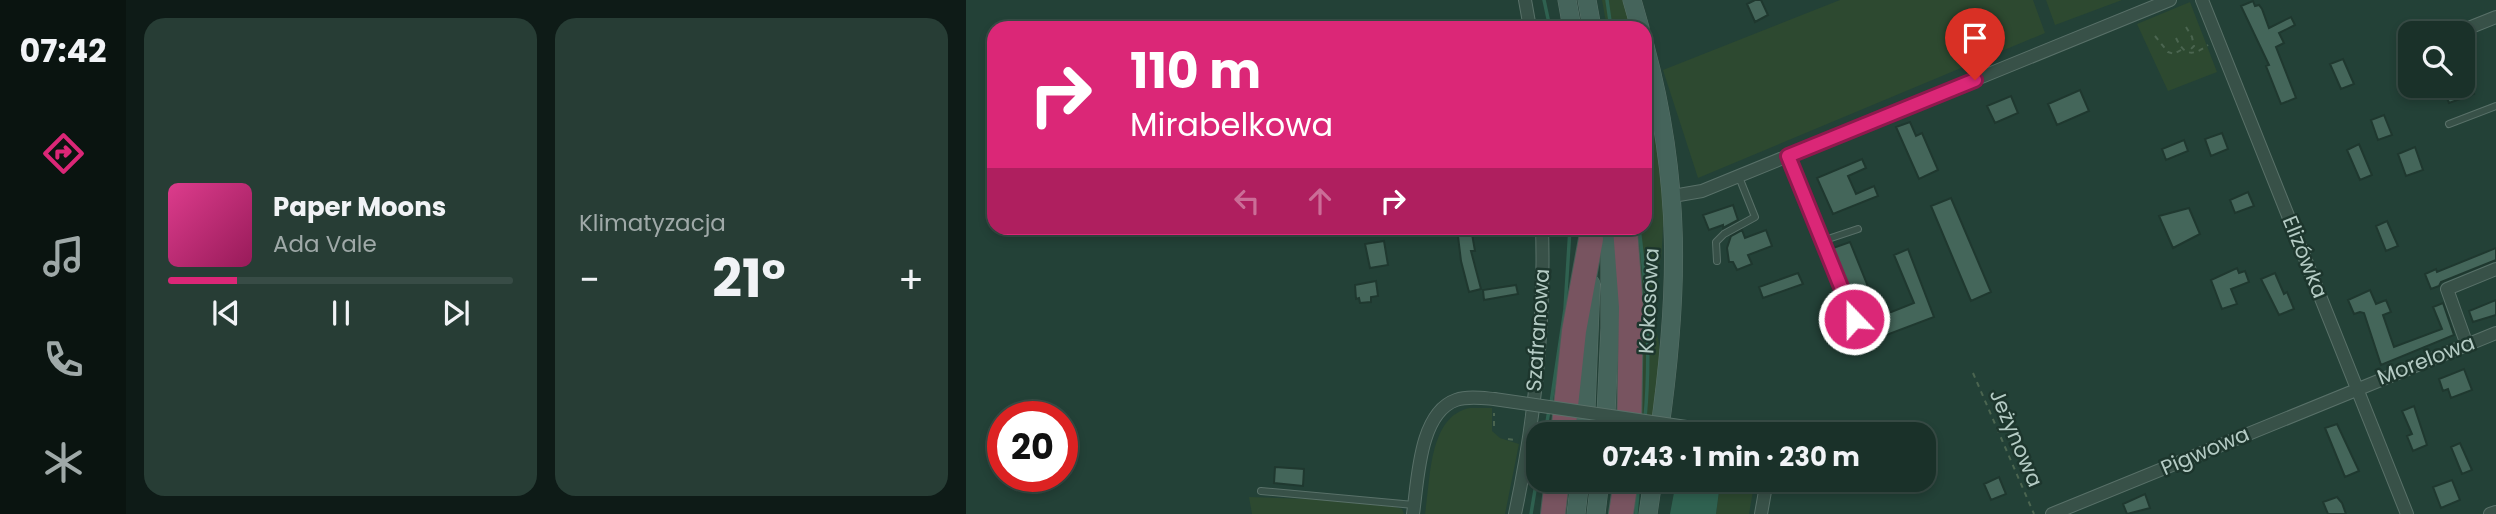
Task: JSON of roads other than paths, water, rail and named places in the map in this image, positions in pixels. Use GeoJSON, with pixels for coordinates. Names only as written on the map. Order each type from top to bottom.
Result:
{"type":"FeatureCollection","features":[{"type":"Feature","properties":{"kind":"highway"},"geometry":{"type":"LineString","coordinates":[[1564,422],[1574,331],[1596,235]]}},
{"type":"Feature","properties":{"kind":"highway"},"geometry":{"type":"LineString","coordinates":[[1626,235],[1631,307],[1629,422]]}},
{"type":"Feature","properties":{"kind":"highway"},"geometry":{"type":"LineString","coordinates":[[1553,514],[1556,492]]}},
{"type":"Feature","properties":{"kind":"highway"},"geometry":{"type":"LineString","coordinates":[[1621,514],[1624,492]]}},
{"type":"Feature","properties":{"kind":"main road"},"geometry":{"type":"LineString","coordinates":[[1567,0],[1571,21]]}},
{"type":"Feature","properties":{"kind":"main road"},"geometry":{"type":"LineString","coordinates":[[1587,0],[1591,21]]}},
{"type":"Feature","properties":{"kind":"main road"},"geometry":{"type":"LineString","coordinates":[[1632,0],[1638,21]]}},
{"type":"Feature","properties":{"kind":"main road","name":"Kokosowa"},"geometry":{"type":"LineString","coordinates":[[1652,76],[1662,119],[1673,196],[1674,312],[1660,422]]}},
{"type":"Feature","properties":{"kind":"main road"},"geometry":{"type":"LineString","coordinates":[[1586,422],[1597,235]]}},
{"type":"Feature","properties":{"kind":"main road"},"geometry":{"type":"LineString","coordinates":[[1598,235],[1611,328],[1606,422]]}},
{"type":"Feature","properties":{"kind":"main road"},"geometry":{"type":"LineString","coordinates":[[1576,514],[1579,492]]}},
{"type":"Feature","properties":{"kind":"main road"},"geometry":{"type":"LineString","coordinates":[[1596,514],[1599,492]]}},
{"type":"Feature","properties":{"kind":"main road"},"geometry":{"type":"LineString","coordinates":[[1648,514],[1651,492]]}},
{"type":"Feature","properties":{"kind":"street"},"geometry":{"type":"LineString","coordinates":[[1525,0],[1529,21]]}},
{"type":"Feature","properties":{"kind":"street"},"geometry":{"type":"LineString","coordinates":[[1673,196],[1695,194],[1739,177],[2170,0]]}},
{"type":"Feature","properties":{"kind":"street","name":"Elizówka"},"geometry":{"type":"LineString","coordinates":[[2202,0],[2407,514]]}},
{"type":"Feature","properties":{"kind":"street"},"geometry":{"type":"LineString","coordinates":[[2475,25],[2496,17]]}},
{"type":"Feature","properties":{"kind":"street","name":"Szafranowa"},"geometry":{"type":"LineString","coordinates":[[1515,514],[1528,442],[1541,338],[1544,293],[1542,235]]}},
{"type":"Feature","properties":{"kind":"street"},"geometry":{"type":"LineString","coordinates":[[2467,345],[2446,289],[2496,269]]}},
{"type":"Feature","properties":{"kind":"street","name":"Morelowa"},"geometry":{"type":"LineString","coordinates":[[2357,388],[2496,333]]}},
{"type":"Feature","properties":{"kind":"street","name":"Pigwowa"},"geometry":{"type":"LineString","coordinates":[[2052,514],[2357,388]]}},
{"type":"Feature","properties":{"kind":"street"},"geometry":{"type":"LineString","coordinates":[[1413,510],[1427,429],[1436,413],[1458,399],[1647,422]]}},
{"type":"Feature","properties":{"kind":"street"},"geometry":{"type":"LineString","coordinates":[[1761,514],[1765,492]]}},
{"type":"Feature","properties":{"kind":"street"},"geometry":{"type":"LineString","coordinates":[[2490,514],[2496,512]]}},
{"type":"Feature","properties":{"kind":"lane"},"geometry":{"type":"LineString","coordinates":[[2449,124],[2496,106]]}},
{"type":"Feature","properties":{"kind":"lane"},"geometry":{"type":"LineString","coordinates":[[1788,156],[1854,319]]}},
{"type":"Feature","properties":{"kind":"lane"},"geometry":{"type":"LineString","coordinates":[[1717,261],[1716,242],[1724,234],[1755,217],[1739,177]]}},
{"type":"Feature","properties":{"kind":"lane"},"geometry":{"type":"LineString","coordinates":[[1822,241],[1858,229]]}},
{"type":"Feature","properties":{"kind":"lane"},"geometry":{"type":"LineString","coordinates":[[1261,491],[1413,510]]}},
{"type":"Feature","properties":{"kind":"waterway"},"geometry":{"type":"LineString","coordinates":[[1544,0],[1548,21]]}},
{"type":"Feature","properties":{"kind":"waterway"},"geometry":{"type":"LineString","coordinates":[[1607,0],[1610,21]]}},
{"type":"Feature","properties":{"kind":"waterway"},"geometry":{"type":"LineString","coordinates":[[1551,403],[1565,309],[1570,235]]}},
{"type":"Feature","properties":{"kind":"waterway"},"geometry":{"type":"LineString","coordinates":[[1640,235],[1647,323],[1645,418]]}},
{"type":"Feature","properties":{"kind":"waterway"},"geometry":{"type":"LineString","coordinates":[[1547,422],[1549,410]]}},
{"type":"Feature","properties":{"kind":"waterway"},"geometry":{"type":"LineString","coordinates":[[1531,514],[1535,492]]}},
{"type":"Feature","properties":{"kind":"waterway"},"geometry":{"type":"LineString","coordinates":[[1636,514],[1638,492]]}}]}
